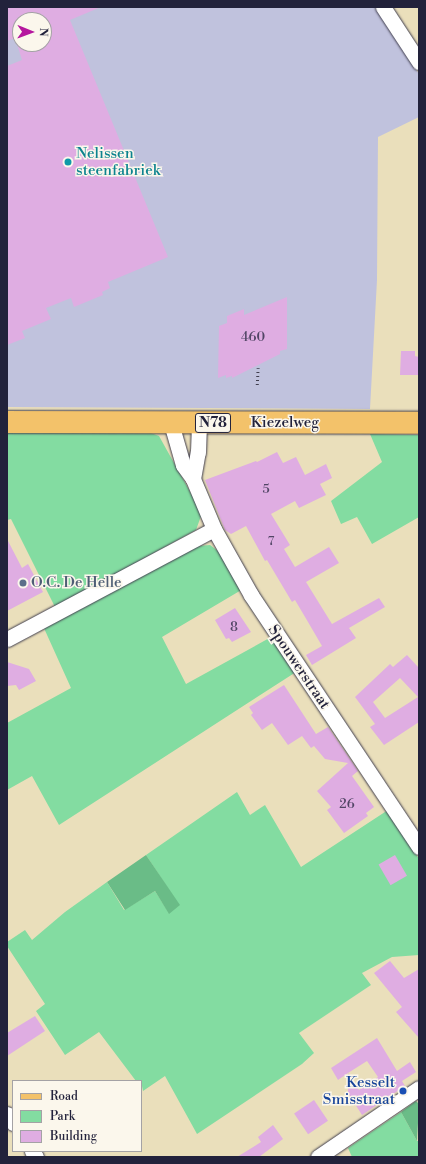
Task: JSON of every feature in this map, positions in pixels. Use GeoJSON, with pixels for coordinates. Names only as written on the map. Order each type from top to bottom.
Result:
{"type":"FeatureCollection","features":[{"type":"Feature","properties":{"kind":"main road","name":"Kiezelweg"},"geometry":{"type":"LineString","coordinates":[[7,422],[419,423]]}},
{"type":"Feature","properties":{"kind":"street"},"geometry":{"type":"LineString","coordinates":[[383,7],[419,62]]}},
{"type":"Feature","properties":{"kind":"street","name":"Spouwerstraat"},"geometry":{"type":"LineString","coordinates":[[171,423],[183,465],[193,479],[214,528],[251,595],[419,847]]}},
{"type":"Feature","properties":{"kind":"street"},"geometry":{"type":"LineString","coordinates":[[193,479],[198,452],[199,423]]}},
{"type":"Feature","properties":{"kind":"street"},"geometry":{"type":"LineString","coordinates":[[7,640],[214,528]]}},
{"type":"Feature","properties":{"kind":"street"},"geometry":{"type":"LineString","coordinates":[[318,1157],[419,1088]]}},
{"type":"Feature","properties":{"kind":"path"},"geometry":{"type":"LineString","coordinates":[[257,385],[258,368]]}},
{"type":"Feature","properties":{"kind":"shaded area"},"geometry":{"type":"Polygon","coordinates":[[[7,7],[375,7],[419,74],[419,117],[378,137],[377,280],[370,409],[7,407],[7,7]]]}},
{"type":"Feature","properties":{"kind":"green space"},"geometry":{"type":"Polygon","coordinates":[[[7,432],[151,433],[159,436],[198,506],[201,516],[196,530],[55,607],[11,519],[7,520],[7,432]]]}},
{"type":"Feature","properties":{"kind":"green space"},"geometry":{"type":"Polygon","coordinates":[[[370,434],[419,435],[419,517],[372,544],[357,517],[341,524],[331,501],[382,462],[370,434]]]}},
{"type":"Feature","properties":{"kind":"green space"},"geometry":{"type":"Polygon","coordinates":[[[210,545],[218,551],[243,589],[162,637],[186,684],[273,636],[296,672],[59,825],[32,776],[7,790],[7,723],[71,688],[43,626],[198,546],[210,545]]]}},
{"type":"Feature","properties":{"kind":"green space"},"geometry":{"type":"Polygon","coordinates":[[[237,792],[250,815],[265,805],[301,867],[388,810],[419,859],[419,955],[392,957],[362,973],[371,985],[299,1033],[314,1053],[302,1064],[197,1134],[165,1076],[143,1091],[142,1080],[135,1080],[99,1032],[65,1055],[36,1011],[45,1004],[7,946],[7,942],[25,930],[32,940],[65,912],[107,882],[124,910],[155,891],[169,913],[179,905],[146,855],[237,792]]]}},
{"type":"Feature","properties":{"kind":"green space"},"geometry":{"type":"Polygon","coordinates":[[[146,855],[180,905],[169,914],[155,891],[125,910],[107,882],[146,855]]]}},
{"type":"Feature","properties":{"kind":"green space"},"geometry":{"type":"Polygon","coordinates":[[[416,1101],[419,1104],[417,1141],[401,1112],[416,1101]]]}},
{"type":"Feature","properties":{"kind":"green space"},"geometry":{"type":"Polygon","coordinates":[[[401,1112],[417,1141],[419,1141],[419,1157],[352,1157],[348,1148],[401,1112]]]}},
{"type":"Feature","properties":{"kind":"building","name":"Nelissen steenfabriek"},"geometry":{"type":"Polygon","coordinates":[[[7,7],[101,7],[70,20],[168,257],[108,282],[110,288],[102,292],[103,295],[74,307],[71,298],[46,308],[51,319],[22,331],[25,338],[7,345],[7,66],[22,60],[20,52],[52,52],[52,12],[12,12],[12,39],[7,41],[7,7]]]}},
{"type":"Feature","properties":{"kind":"building"},"geometry":{"type":"Polygon","coordinates":[[[287,297],[287,349],[280,351],[280,354],[232,378],[232,376],[226,378],[226,375],[218,378],[219,326],[227,323],[227,316],[244,309],[244,315],[287,297]]]}},
{"type":"Feature","properties":{"kind":"building"},"geometry":{"type":"Polygon","coordinates":[[[401,351],[415,351],[415,356],[419,357],[419,375],[400,375],[401,351]]]}},
{"type":"Feature","properties":{"kind":"building"},"geometry":{"type":"Polygon","coordinates":[[[277,452],[283,463],[296,457],[305,475],[326,464],[332,478],[320,484],[326,495],[299,508],[295,501],[271,514],[290,545],[284,549],[295,567],[329,547],[339,563],[306,582],[332,624],[379,598],[385,607],[349,628],[356,638],[312,665],[306,655],[322,646],[295,600],[292,602],[267,560],[265,561],[246,526],[231,534],[225,530],[205,480],[256,461],[257,462],[277,452]]]}},
{"type":"Feature","properties":{"kind":"building","name":"O.C. De Helle"},"geometry":{"type":"Polygon","coordinates":[[[7,539],[22,568],[28,564],[43,592],[7,611],[7,539]]]}},
{"type":"Feature","properties":{"kind":"building"},"geometry":{"type":"Polygon","coordinates":[[[235,608],[251,632],[232,642],[229,638],[226,639],[215,620],[235,608]]]}},
{"type":"Feature","properties":{"kind":"building"},"geometry":{"type":"Polygon","coordinates":[[[407,655],[419,668],[419,722],[384,745],[370,727],[375,724],[355,697],[390,664],[393,667],[407,655]],[[400,678],[373,702],[385,718],[418,697],[400,678]]]}},
{"type":"Feature","properties":{"kind":"building"},"geometry":{"type":"Polygon","coordinates":[[[7,662],[29,669],[36,681],[19,690],[16,685],[7,686],[7,662]]]}},
{"type":"Feature","properties":{"kind":"building"},"geometry":{"type":"Polygon","coordinates":[[[284,685],[316,734],[328,727],[358,771],[352,776],[374,807],[366,813],[368,816],[344,833],[327,810],[331,807],[317,791],[348,763],[325,759],[314,746],[311,748],[302,736],[288,745],[272,723],[262,730],[251,715],[253,713],[249,707],[284,685]]]}},
{"type":"Feature","properties":{"kind":"building"},"geometry":{"type":"Polygon","coordinates":[[[395,855],[407,876],[391,885],[379,865],[395,855]]]}},
{"type":"Feature","properties":{"kind":"building"},"geometry":{"type":"Polygon","coordinates":[[[390,961],[404,978],[419,969],[419,1038],[396,1012],[402,1007],[374,973],[390,961]]]}},
{"type":"Feature","properties":{"kind":"building"},"geometry":{"type":"Polygon","coordinates":[[[35,1016],[45,1031],[7,1056],[7,1033],[35,1016]]]}},
{"type":"Feature","properties":{"kind":"building"},"geometry":{"type":"Polygon","coordinates":[[[377,1038],[397,1071],[410,1062],[416,1072],[402,1081],[405,1086],[362,1115],[348,1093],[348,1073],[338,1080],[331,1068],[377,1038]],[[367,1061],[348,1073],[359,1090],[378,1077],[367,1061]]]}},
{"type":"Feature","properties":{"kind":"building"},"geometry":{"type":"Polygon","coordinates":[[[314,1100],[328,1121],[308,1134],[294,1113],[314,1100]]]}},
{"type":"Feature","properties":{"kind":"building"},"geometry":{"type":"Polygon","coordinates":[[[273,1125],[283,1139],[259,1157],[237,1157],[261,1142],[258,1137],[273,1125]]]}},
{"type":"Feature","properties":{"kind":"place","name":"Nelissen steenfabriek"},"geometry":{"type":"Point","coordinates":[68,162]}},
{"type":"Feature","properties":{"kind":"place","name":"O.C. De Helle"},"geometry":{"type":"Point","coordinates":[23,583]}},
{"type":"Feature","properties":{"kind":"place","name":"Kesselt Smisstraat"},"geometry":{"type":"Point","coordinates":[403,1091]}}]}
